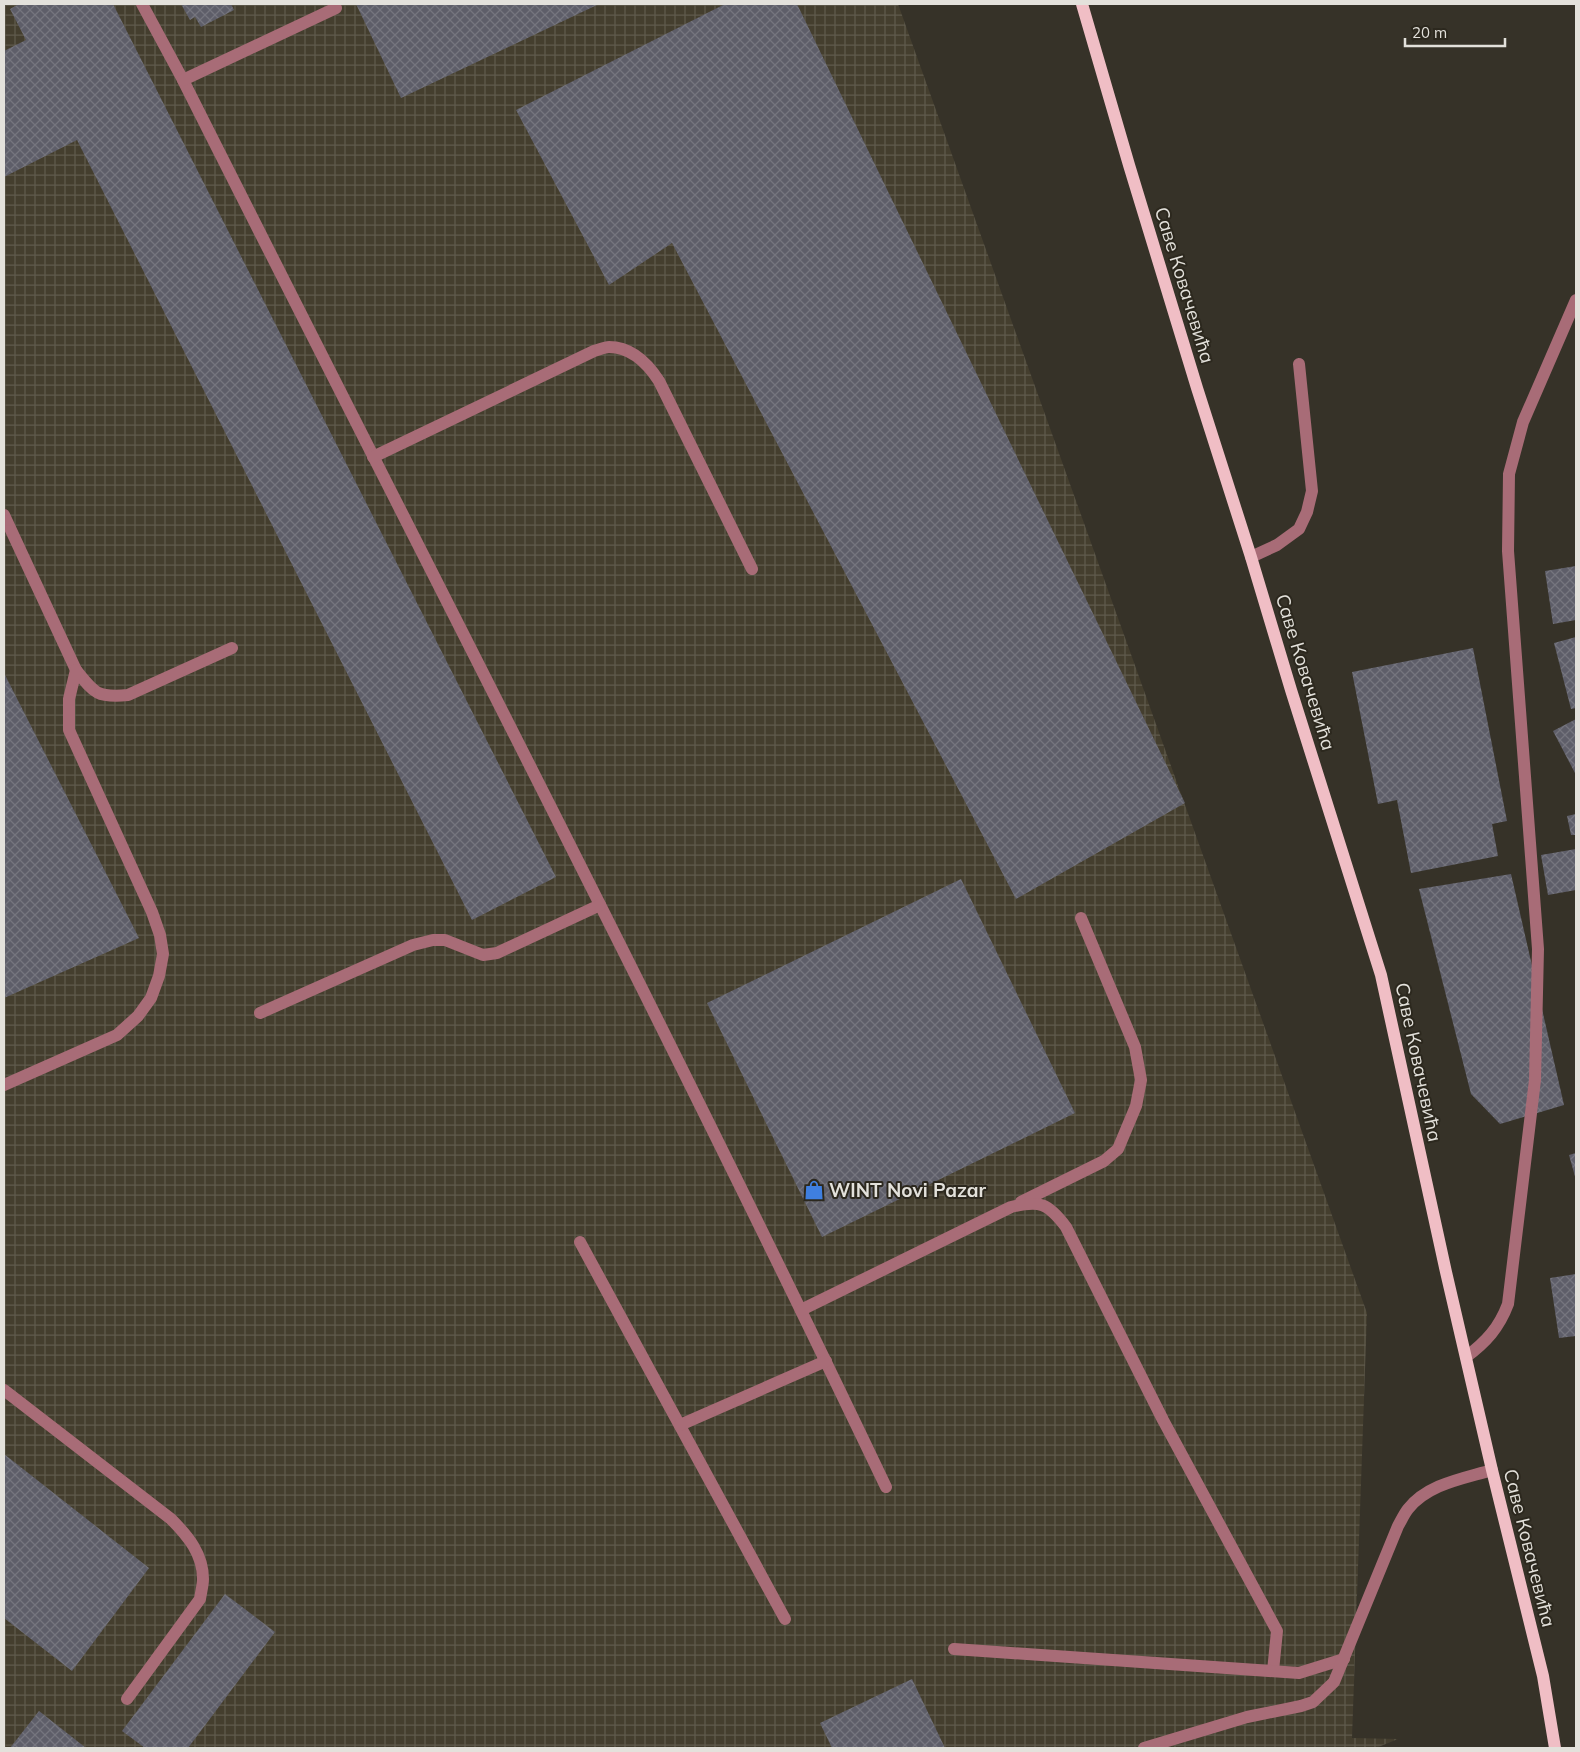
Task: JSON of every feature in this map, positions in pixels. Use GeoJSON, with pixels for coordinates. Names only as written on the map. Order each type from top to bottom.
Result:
{"type":"FeatureCollection","features":[{"type":"Feature","properties":{"kind":"main road","name":"Саве Ковачевића"},"geometry":{"type":"LineString","coordinates":[[1082,4],[1194,378],[1252,557],[1291,690],[1381,975],[1446,1272],[1542,1676],[1555,1748]]}},
{"type":"Feature","properties":{"kind":"street"},"geometry":{"type":"LineString","coordinates":[[142,4],[600,905],[801,1310],[886,1487]]}},
{"type":"Feature","properties":{"kind":"street"},"geometry":{"type":"LineString","coordinates":[[182,80],[336,8]]}},
{"type":"Feature","properties":{"kind":"street"},"geometry":{"type":"LineString","coordinates":[[1466,1357],[1487,1341],[1496,1330],[1508,1304],[1535,1080],[1538,949],[1508,550],[1509,474],[1523,422],[1576,300]]}},
{"type":"Feature","properties":{"kind":"street"},"geometry":{"type":"LineString","coordinates":[[373,457],[594,351],[609,347],[624,350],[639,358],[651,368],[659,381],[752,569]]}},
{"type":"Feature","properties":{"kind":"street"},"geometry":{"type":"LineString","coordinates":[[1252,557],[1277,545],[1299,529],[1307,512],[1312,491],[1299,364]]}},
{"type":"Feature","properties":{"kind":"street"},"geometry":{"type":"LineString","coordinates":[[4,515],[76,670],[92,690],[110,697],[128,695],[232,648]]}},
{"type":"Feature","properties":{"kind":"street"},"geometry":{"type":"LineString","coordinates":[[4,1085],[118,1035],[138,1016],[152,998],[159,976],[162,944],[152,912],[69,730],[69,699],[76,670]]}},
{"type":"Feature","properties":{"kind":"street"},"geometry":{"type":"LineString","coordinates":[[260,1013],[414,945],[433,940],[445,940],[483,955],[497,953],[600,905]]}},
{"type":"Feature","properties":{"kind":"street"},"geometry":{"type":"LineString","coordinates":[[801,1310],[1104,1161],[1118,1149],[1136,1106],[1141,1080],[1135,1047],[1082,918]]}},
{"type":"Feature","properties":{"kind":"street"},"geometry":{"type":"LineString","coordinates":[[1011,1207],[1029,1202],[1042,1205],[1055,1212],[1066,1227],[1163,1420],[1277,1632],[1273,1671]]}},
{"type":"Feature","properties":{"kind":"street"},"geometry":{"type":"LineString","coordinates":[[580,1242],[785,1619]]}},
{"type":"Feature","properties":{"kind":"street"},"geometry":{"type":"LineString","coordinates":[[680,1425],[826,1361]]}},
{"type":"Feature","properties":{"kind":"street"},"geometry":{"type":"LineString","coordinates":[[4,1390],[171,1519],[189,1537],[200,1557],[203,1579],[200,1599],[127,1699]]}},
{"type":"Feature","properties":{"kind":"street"},"geometry":{"type":"LineString","coordinates":[[1144,1748],[1247,1717],[1313,1702],[1334,1682],[1398,1526],[1408,1510],[1420,1497],[1436,1486],[1492,1470]]}},
{"type":"Feature","properties":{"kind":"street"},"geometry":{"type":"LineString","coordinates":[[954,1649],[1299,1673],[1344,1659]]}},
{"type":"Feature","properties":{"kind":"shaded area"},"geometry":{"type":"Polygon","coordinates":[[[4,4],[898,4],[1367,1313],[1352,1738],[1398,1739],[1376,1748],[4,1748],[4,4]]]}},
{"type":"Feature","properties":{"kind":"building"},"geometry":{"type":"Polygon","coordinates":[[[19,4],[113,4],[556,877],[472,920],[77,140],[4,177],[4,51],[26,40],[10,9],[19,4]]]}},
{"type":"Feature","properties":{"kind":"building"},"geometry":{"type":"Polygon","coordinates":[[[181,4],[231,4],[234,10],[201,27],[195,17],[190,20],[181,4]]]}},
{"type":"Feature","properties":{"kind":"building"},"geometry":{"type":"Polygon","coordinates":[[[356,4],[599,4],[401,98],[356,4]]]}},
{"type":"Feature","properties":{"kind":"building"},"geometry":{"type":"Polygon","coordinates":[[[725,4],[797,4],[1185,803],[1016,899],[672,243],[609,285],[516,110],[725,4]]]}},
{"type":"Feature","properties":{"kind":"building"},"geometry":{"type":"Polygon","coordinates":[[[1576,566],[1576,620],[1553,624],[1545,571],[1576,566]]]}},
{"type":"Feature","properties":{"kind":"building"},"geometry":{"type":"Polygon","coordinates":[[[1576,637],[1576,708],[1571,709],[1554,643],[1576,637]]]}},
{"type":"Feature","properties":{"kind":"building"},"geometry":{"type":"Polygon","coordinates":[[[1473,648],[1507,821],[1492,824],[1498,856],[1411,873],[1397,800],[1378,804],[1352,672],[1473,648]]]}},
{"type":"Feature","properties":{"kind":"building"},"geometry":{"type":"Polygon","coordinates":[[[4,673],[139,938],[4,998],[4,673]]]}},
{"type":"Feature","properties":{"kind":"building"},"geometry":{"type":"Polygon","coordinates":[[[1576,719],[1576,775],[1553,731],[1576,719]]]}},
{"type":"Feature","properties":{"kind":"building"},"geometry":{"type":"Polygon","coordinates":[[[1576,814],[1576,835],[1571,835],[1567,816],[1576,814]]]}},
{"type":"Feature","properties":{"kind":"building"},"geometry":{"type":"Polygon","coordinates":[[[1576,849],[1576,890],[1548,895],[1541,855],[1576,849]]]}},
{"type":"Feature","properties":{"kind":"building"},"geometry":{"type":"Polygon","coordinates":[[[1511,874],[1564,1105],[1500,1124],[1471,1094],[1419,889],[1511,874]]]}},
{"type":"Feature","properties":{"kind":"building"},"geometry":{"type":"Polygon","coordinates":[[[961,879],[1075,1113],[822,1237],[707,1003],[961,879]]]}},
{"type":"Feature","properties":{"kind":"building"},"geometry":{"type":"Polygon","coordinates":[[[1576,1153],[1576,1180],[1569,1155],[1576,1153]]]}},
{"type":"Feature","properties":{"kind":"building"},"geometry":{"type":"Polygon","coordinates":[[[1576,1274],[1576,1336],[1559,1338],[1550,1278],[1576,1274]]]}},
{"type":"Feature","properties":{"kind":"building"},"geometry":{"type":"Polygon","coordinates":[[[4,1454],[149,1568],[72,1671],[4,1618],[4,1454]]]}},
{"type":"Feature","properties":{"kind":"building"},"geometry":{"type":"Polygon","coordinates":[[[225,1594],[275,1632],[188,1748],[145,1748],[122,1731],[225,1594]]]}},
{"type":"Feature","properties":{"kind":"building"},"geometry":{"type":"Polygon","coordinates":[[[912,1679],[945,1748],[832,1748],[820,1723],[912,1679]]]}},
{"type":"Feature","properties":{"kind":"building"},"geometry":{"type":"Polygon","coordinates":[[[39,1711],[86,1748],[10,1748],[39,1711]]]}},
{"type":"Feature","properties":{"kind":"place","name":"WINT Novi Pazar"},"geometry":{"type":"Point","coordinates":[814,1190]}}]}
